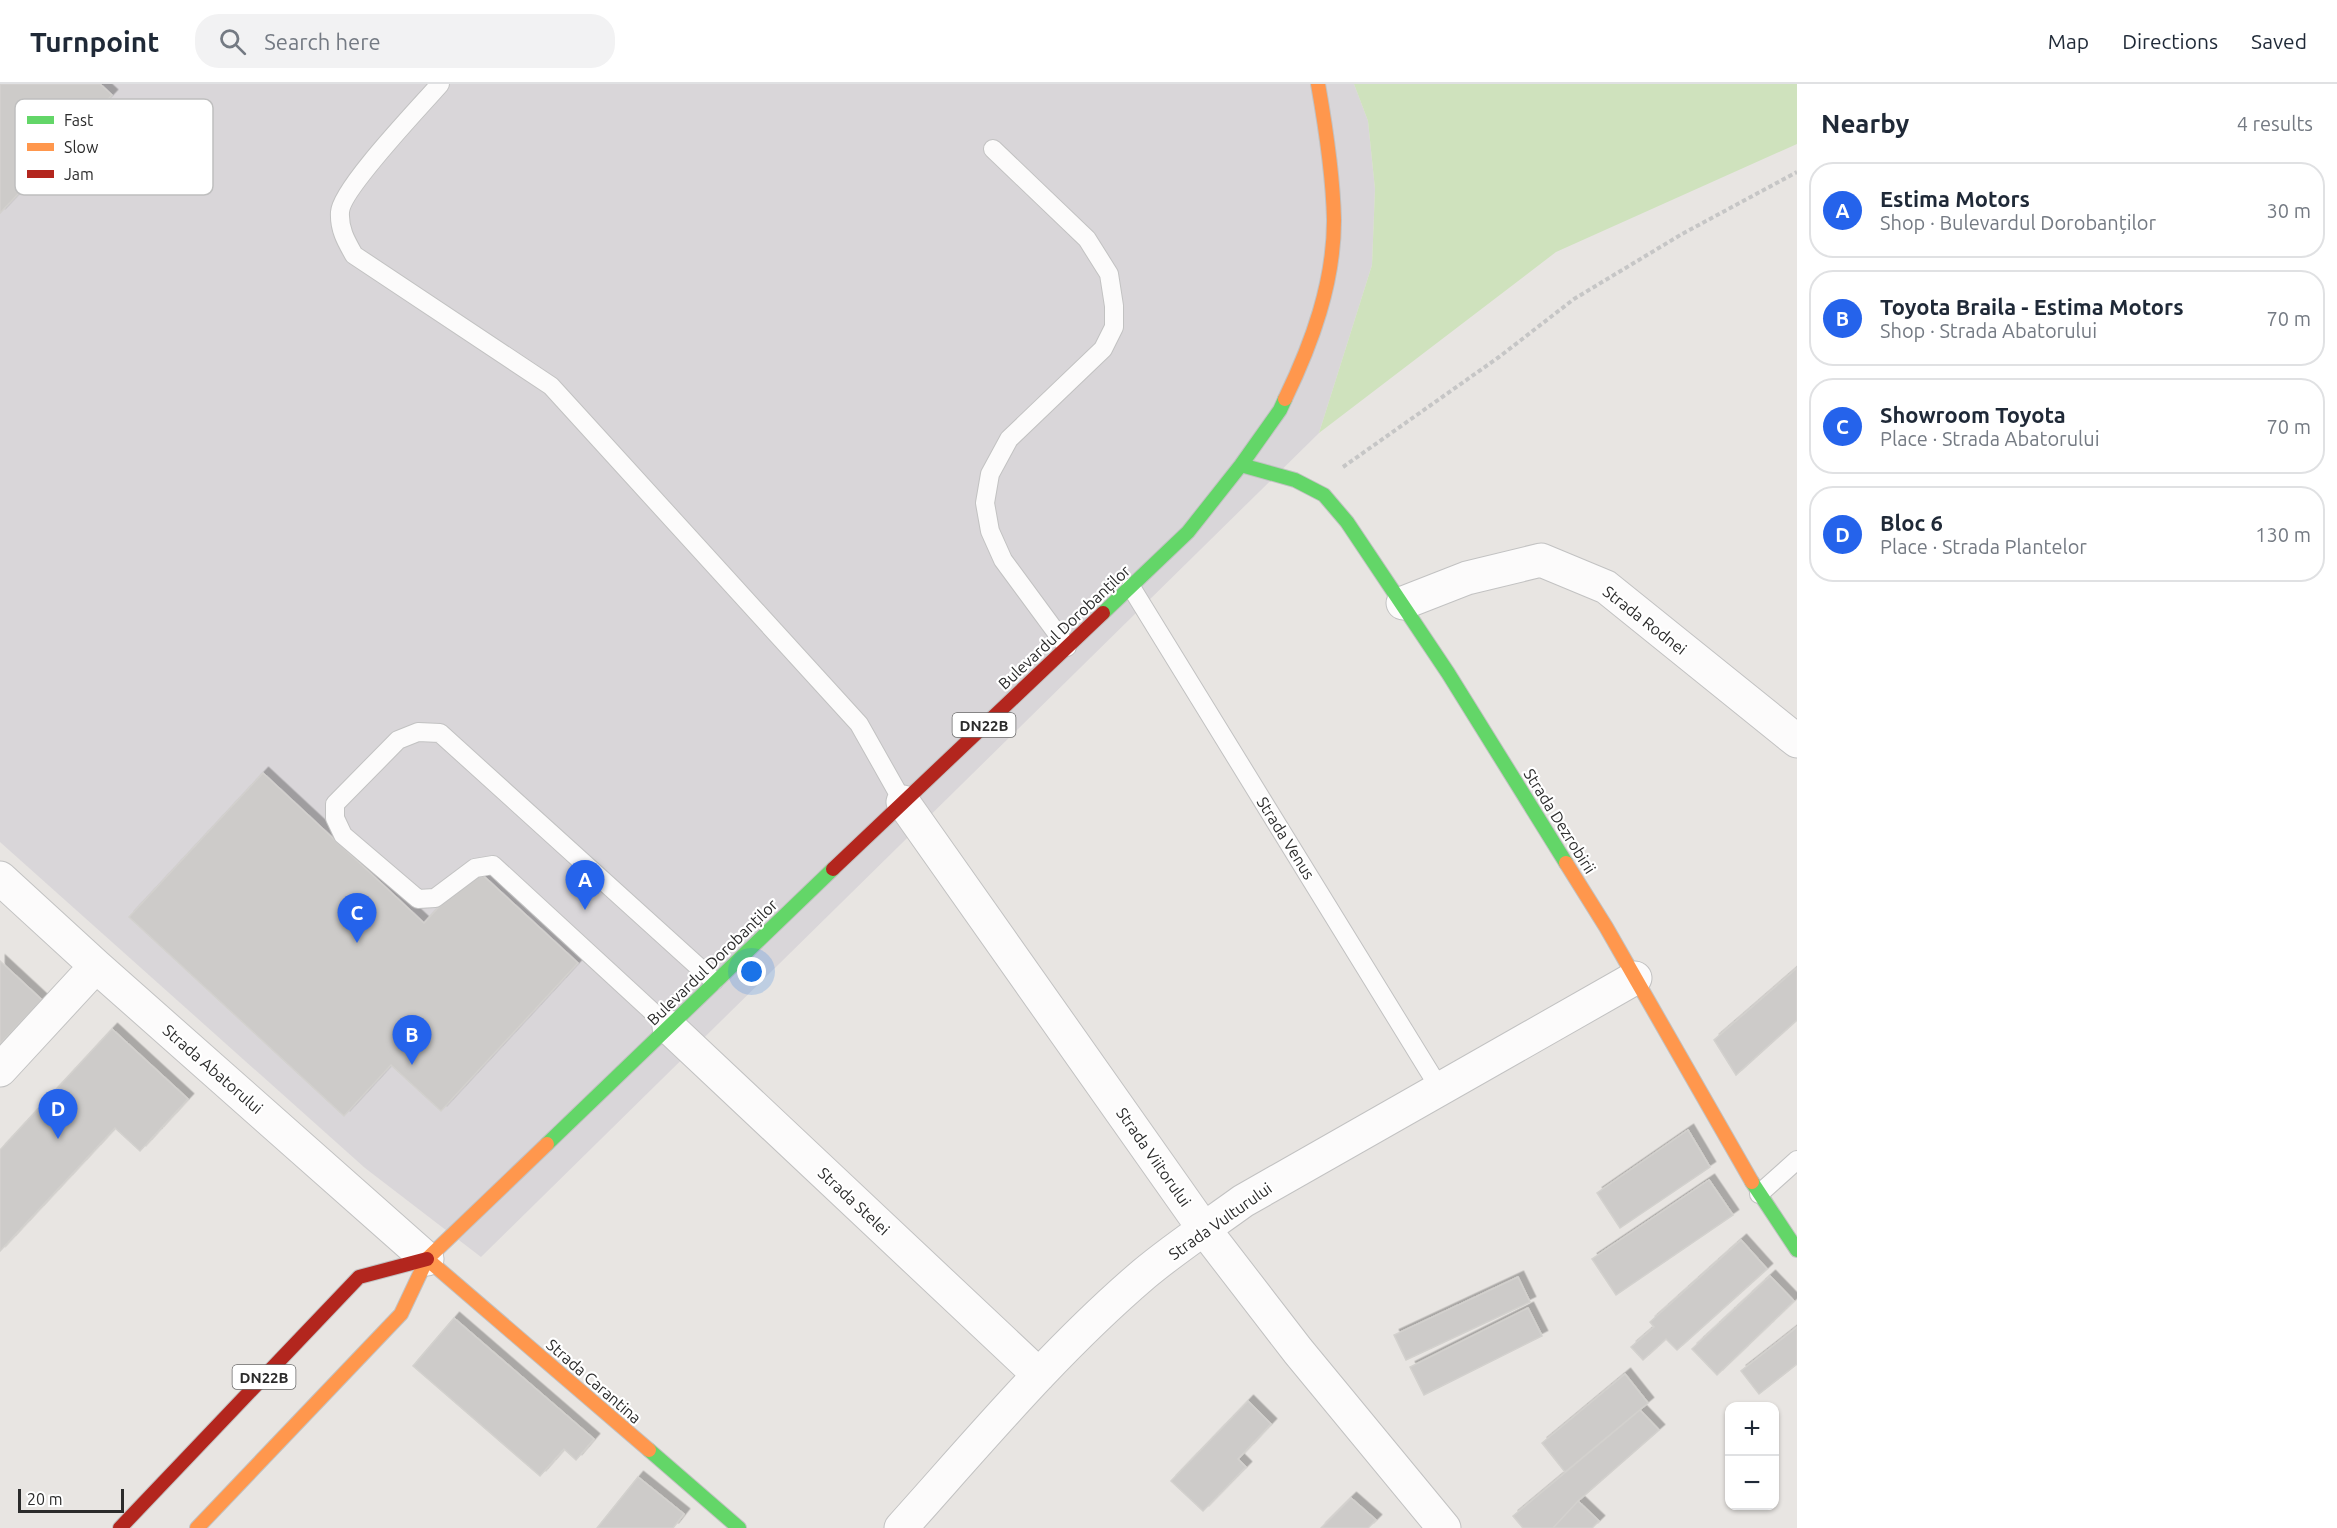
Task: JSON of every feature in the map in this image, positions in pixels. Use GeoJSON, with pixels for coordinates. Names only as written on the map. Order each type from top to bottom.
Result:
{"type":"FeatureCollection","features":[{"type":"Feature","properties":{"kind":"main road","name":"Bulevardul Dorobanților"},"geometry":{"type":"LineString","coordinates":[[197,1528],[401,1314],[427,1259],[714,981],[1131,588],[1188,532],[1241,465],[1285,400],[1307,352],[1327,286],[1334,222],[1331,162],[1318,84]]}},
{"type":"Feature","properties":{"kind":"main road","name":"Strada Dezrobirii"},"geometry":{"type":"LineString","coordinates":[[1241,465],[1295,480],[1324,495],[1347,522],[1403,603],[1564,859],[1759,1194],[1797,1250]]}},
{"type":"Feature","properties":{"kind":"main road","name":"Bulevardul Dorobanților"},"geometry":{"type":"LineString","coordinates":[[120,1528],[359,1277],[427,1259]]}},
{"type":"Feature","properties":{"kind":"main road","name":"Strada Carantina"},"geometry":{"type":"LineString","coordinates":[[427,1259],[739,1528]]}},
{"type":"Feature","properties":{"kind":"street","name":"Strada Rodnei"},"geometry":{"type":"LineString","coordinates":[[1403,603],[1467,578],[1541,560],[1606,587],[1797,741]]}},
{"type":"Feature","properties":{"kind":"street","name":"Strada Viitorului"},"geometry":{"type":"LineString","coordinates":[[903,802],[1204,1229],[1298,1351],[1444,1528]]}},
{"type":"Feature","properties":{"kind":"street","name":"Strada Abatorului"},"geometry":{"type":"LineString","coordinates":[[0,878],[427,1259]]}},
{"type":"Feature","properties":{"kind":"street"},"geometry":{"type":"LineString","coordinates":[[0,1070],[96,966]]}},
{"type":"Feature","properties":{"kind":"street","name":"Strada Vulturului"},"geometry":{"type":"LineString","coordinates":[[901,1528],[1039,1375],[1145,1274],[1204,1229],[1243,1201],[1635,978]]}},
{"type":"Feature","properties":{"kind":"street","name":"Strada Stelei"},"geometry":{"type":"LineString","coordinates":[[669,1027],[1039,1375]]}},
{"type":"Feature","properties":{"kind":"lane"},"geometry":{"type":"LineString","coordinates":[[440,84],[351,187],[339,209],[342,234],[354,255],[550,386],[859,724],[903,802]]}},
{"type":"Feature","properties":{"kind":"lane"},"geometry":{"type":"LineString","coordinates":[[993,149],[1087,239],[1109,274],[1114,306],[1114,327],[1103,348],[1009,439],[990,474],[985,503],[990,531],[1003,560],[1067,647]]}},
{"type":"Feature","properties":{"kind":"lane","name":"Strada Venus"},"geometry":{"type":"LineString","coordinates":[[1131,588],[1440,1089]]}},
{"type":"Feature","properties":{"kind":"lane"},"geometry":{"type":"LineString","coordinates":[[669,1027],[493,865],[475,868],[435,898],[418,899],[343,835],[335,818],[335,804],[398,740],[418,732],[440,733],[714,981]]}},
{"type":"Feature","properties":{"kind":"lane"},"geometry":{"type":"LineString","coordinates":[[1759,1194],[1797,1160]]}},
{"type":"Feature","properties":{"kind":"path"},"geometry":{"type":"LineString","coordinates":[[1324,495],[1342,468],[1499,357],[1574,299],[1682,234],[1797,172]]}},
{"type":"Feature","properties":{"kind":"shaded area"},"geometry":{"type":"Polygon","coordinates":[[[0,84],[1354,84],[1368,121],[1375,189],[1372,265],[1319,433],[481,1257],[365,1168],[0,842],[0,84]]]}},
{"type":"Feature","properties":{"kind":"green space"},"geometry":{"type":"Polygon","coordinates":[[[1354,84],[1797,84],[1797,144],[1556,252],[1319,433],[1372,265],[1375,189],[1368,121],[1354,84]]]}},
{"type":"Feature","properties":{"kind":"building"},"geometry":{"type":"Polygon","coordinates":[[[0,84],[100,84],[112,95],[108,99],[15,99],[15,195],[17,195],[0,213],[0,84]]]}},
{"type":"Feature","properties":{"kind":"building"},"geometry":{"type":"Polygon","coordinates":[[[263,773],[424,923],[475,868],[578,963],[441,1111],[391,1065],[344,1116],[129,917],[263,773]]]}},
{"type":"Feature","properties":{"kind":"building"},"geometry":{"type":"Polygon","coordinates":[[[0,961],[42,1000],[0,1044],[0,961]]]}},
{"type":"Feature","properties":{"kind":"building"},"geometry":{"type":"Polygon","coordinates":[[[1797,968],[1797,1020],[1736,1075],[1714,1040],[1797,968]]]}},
{"type":"Feature","properties":{"kind":"building"},"geometry":{"type":"Polygon","coordinates":[[[112,1029],[188,1099],[140,1151],[115,1128],[0,1251],[0,1150],[112,1029]]]}},
{"type":"Feature","properties":{"kind":"building"},"geometry":{"type":"Polygon","coordinates":[[[1688,1130],[1710,1167],[1620,1228],[1597,1193],[1688,1130]]]}},
{"type":"Feature","properties":{"kind":"building"},"geometry":{"type":"Polygon","coordinates":[[[1709,1180],[1733,1215],[1616,1295],[1592,1259],[1709,1180]]]}},
{"type":"Feature","properties":{"kind":"building"},"geometry":{"type":"Polygon","coordinates":[[[1741,1240],[1767,1269],[1677,1350],[1666,1339],[1643,1360],[1631,1347],[1654,1327],[1650,1322],[1741,1240]]]}},
{"type":"Feature","properties":{"kind":"building"},"geometry":{"type":"Polygon","coordinates":[[[1770,1276],[1794,1301],[1717,1375],[1692,1349],[1770,1276]]]}},
{"type":"Feature","properties":{"kind":"building"},"geometry":{"type":"Polygon","coordinates":[[[1518,1277],[1530,1302],[1406,1360],[1394,1335],[1518,1277]]]}},
{"type":"Feature","properties":{"kind":"building"},"geometry":{"type":"Polygon","coordinates":[[[1528,1308],[1542,1336],[1424,1395],[1410,1367],[1528,1308]]]}},
{"type":"Feature","properties":{"kind":"building"},"geometry":{"type":"Polygon","coordinates":[[[454,1318],[594,1439],[576,1460],[564,1449],[540,1476],[413,1366],[454,1318]]]}},
{"type":"Feature","properties":{"kind":"building"},"geometry":{"type":"Polygon","coordinates":[[[1797,1327],[1797,1364],[1759,1394],[1741,1371],[1797,1327]]]}},
{"type":"Feature","properties":{"kind":"building"},"geometry":{"type":"Polygon","coordinates":[[[1625,1374],[1648,1403],[1565,1472],[1542,1443],[1625,1374]]]}},
{"type":"Feature","properties":{"kind":"building"},"geometry":{"type":"Polygon","coordinates":[[[1248,1401],[1271,1424],[1238,1459],[1246,1467],[1203,1511],[1171,1481],[1248,1401]]]}},
{"type":"Feature","properties":{"kind":"building"},"geometry":{"type":"Polygon","coordinates":[[[1640,1410],[1659,1430],[1578,1501],[1553,1528],[1523,1528],[1513,1516],[1640,1410]]]}},
{"type":"Feature","properties":{"kind":"building"},"geometry":{"type":"Polygon","coordinates":[[[638,1477],[684,1514],[673,1528],[597,1528],[638,1477]]]}},
{"type":"Feature","properties":{"kind":"building"},"geometry":{"type":"Polygon","coordinates":[[[1351,1498],[1376,1520],[1368,1528],[1321,1528],[1351,1498]]]}},
{"type":"Feature","properties":{"kind":"building"},"geometry":{"type":"Polygon","coordinates":[[[1578,1501],[1599,1521],[1592,1528],[1553,1528],[1578,1501]]]}},
{"type":"Feature","properties":{"kind":"traffic: fast"},"geometry":{"type":"LineString","coordinates":[[1103,613],[1188,532],[1241,465],[1280,410],[1285,399]]}},
{"type":"Feature","properties":{"kind":"traffic: fast"},"geometry":{"type":"LineString","coordinates":[[1241,465],[1295,480],[1324,495],[1347,522],[1448,673],[1566,863]]}},
{"type":"Feature","properties":{"kind":"traffic: fast"},"geometry":{"type":"LineString","coordinates":[[547,1144],[833,869]]}},
{"type":"Feature","properties":{"kind":"traffic: fast"},"geometry":{"type":"LineString","coordinates":[[1752,1182],[1797,1250]]}},
{"type":"Feature","properties":{"kind":"traffic: fast"},"geometry":{"type":"LineString","coordinates":[[649,1450],[739,1528]]}},
{"type":"Feature","properties":{"kind":"traffic: slow"},"geometry":{"type":"LineString","coordinates":[[1285,399],[1320,312],[1326,290],[1333,243],[1331,169],[1318,84]]}},
{"type":"Feature","properties":{"kind":"traffic: slow"},"geometry":{"type":"LineString","coordinates":[[1566,863],[1606,927],[1752,1182]]}},
{"type":"Feature","properties":{"kind":"traffic: slow"},"geometry":{"type":"LineString","coordinates":[[197,1528],[401,1314],[427,1259],[547,1144]]}},
{"type":"Feature","properties":{"kind":"traffic: slow"},"geometry":{"type":"LineString","coordinates":[[427,1259],[649,1450]]}},
{"type":"Feature","properties":{"kind":"traffic: jam"},"geometry":{"type":"LineString","coordinates":[[833,869],[1103,613]]}},
{"type":"Feature","properties":{"kind":"traffic: jam"},"geometry":{"type":"LineString","coordinates":[[120,1528],[359,1277],[427,1259]]}},
{"type":"Feature","properties":{"kind":"place","name":"Estima Motors"},"geometry":{"type":"Point","coordinates":[585,910]}},
{"type":"Feature","properties":{"kind":"place","name":"Showroom Toyota"},"geometry":{"type":"Point","coordinates":[357,943]}},
{"type":"Feature","properties":{"kind":"place","name":"Toyota Braila - Estima Motors"},"geometry":{"type":"Point","coordinates":[412,1065]}},
{"type":"Feature","properties":{"kind":"place","name":"Bloc 6"},"geometry":{"type":"Point","coordinates":[58,1139]}}]}
